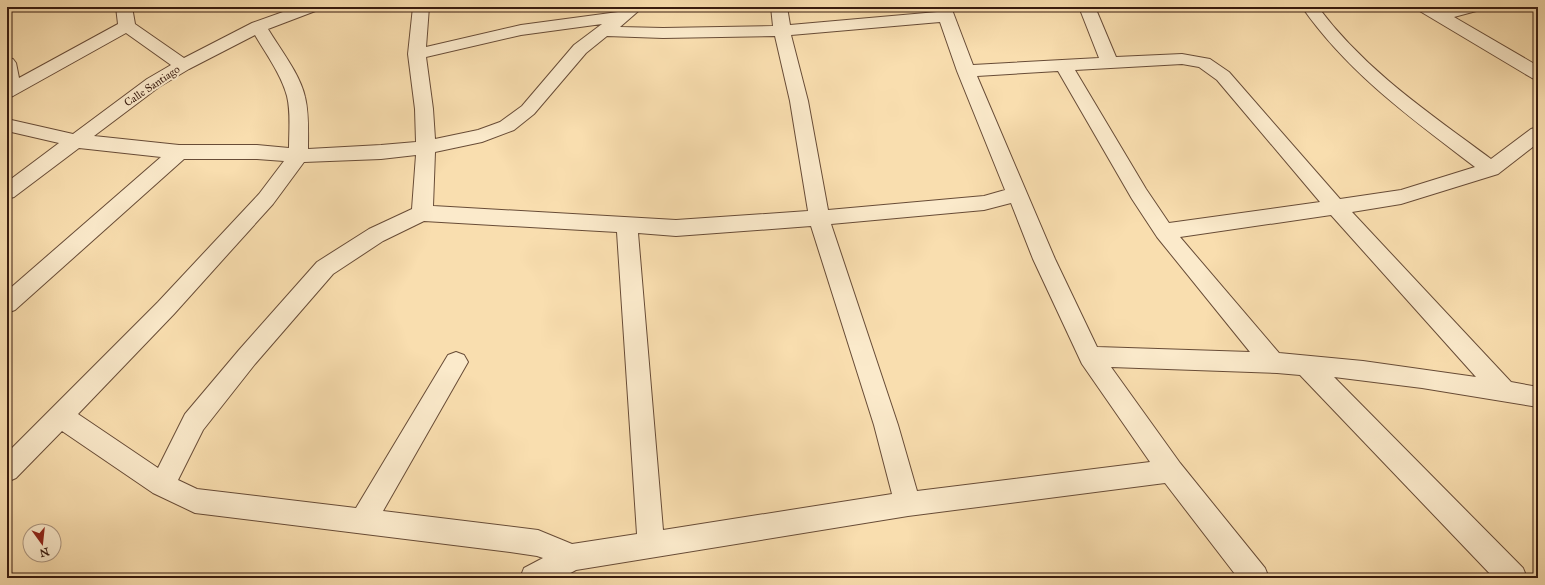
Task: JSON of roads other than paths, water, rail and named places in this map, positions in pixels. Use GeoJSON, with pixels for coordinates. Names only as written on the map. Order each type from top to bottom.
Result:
{"type":"FeatureCollection","features":[{"type":"Feature","properties":{"kind":"street"},"geometry":{"type":"LineString","coordinates":[[124,7],[127,26],[183,65]]}},
{"type":"Feature","properties":{"kind":"street","name":"Calle Santiago"},"geometry":{"type":"LineString","coordinates":[[7,192],[153,83],[183,65],[258,27],[312,7]]}},
{"type":"Feature","properties":{"kind":"street"},"geometry":{"type":"LineString","coordinates":[[421,7],[417,54],[424,109],[426,147],[422,213]]}},
{"type":"Feature","properties":{"kind":"street"},"geometry":{"type":"LineString","coordinates":[[779,7],[782,31],[799,101],[819,218],[886,425],[908,504]]}},
{"type":"Feature","properties":{"kind":"street"},"geometry":{"type":"LineString","coordinates":[[1087,7],[1109,62]]}},
{"type":"Feature","properties":{"kind":"street"},"geometry":{"type":"LineString","coordinates":[[1310,7],[1323,27],[1355,61],[1397,97],[1491,169]]}},
{"type":"Feature","properties":{"kind":"street"},"geometry":{"type":"LineString","coordinates":[[1424,7],[1538,74]]}},
{"type":"Feature","properties":{"kind":"street"},"geometry":{"type":"LineString","coordinates":[[1440,16],[1474,7]]}},
{"type":"Feature","properties":{"kind":"street"},"geometry":{"type":"LineString","coordinates":[[417,54],[521,30],[628,12]]}},
{"type":"Feature","properties":{"kind":"street"},"geometry":{"type":"LineString","coordinates":[[7,125],[77,141],[179,152],[257,152],[298,156],[381,152],[426,147],[482,136],[507,126],[528,110],[580,49],[628,12]]}},
{"type":"Feature","properties":{"kind":"street"},"geometry":{"type":"LineString","coordinates":[[602,31],[670,33],[782,31],[945,12],[966,71],[1044,259],[1090,357],[1171,472],[1255,578]]}},
{"type":"Feature","properties":{"kind":"street"},"geometry":{"type":"LineString","coordinates":[[7,63],[10,91],[127,26]]}},
{"type":"Feature","properties":{"kind":"street"},"geometry":{"type":"LineString","coordinates":[[7,470],[166,308],[266,199],[298,156],[300,122],[296,96],[289,79],[258,27]]}},
{"type":"Feature","properties":{"kind":"street"},"geometry":{"type":"LineString","coordinates":[[966,71],[1182,59],[1204,63],[1223,76],[1336,207],[1504,391]]}},
{"type":"Feature","properties":{"kind":"street"},"geometry":{"type":"LineString","coordinates":[[1063,65],[1139,194],[1164,232],[1272,362]]}},
{"type":"Feature","properties":{"kind":"street"},"geometry":{"type":"LineString","coordinates":[[1164,232],[1401,197],[1491,169],[1538,133]]}},
{"type":"Feature","properties":{"kind":"street"},"geometry":{"type":"LineString","coordinates":[[7,304],[179,152]]}},
{"type":"Feature","properties":{"kind":"street"},"geometry":{"type":"LineString","coordinates":[[162,485],[194,422],[247,357],[325,268],[376,235],[422,213],[676,228],[819,218],[984,203],[1017,194]]}},
{"type":"Feature","properties":{"kind":"street"},"geometry":{"type":"LineString","coordinates":[[627,225],[651,544]]}},
{"type":"Feature","properties":{"kind":"street"},"geometry":{"type":"LineString","coordinates":[[1090,357],[1272,362],[1306,365],[1437,380],[1538,397]]}},
{"type":"Feature","properties":{"kind":"street"},"geometry":{"type":"LineString","coordinates":[[362,522],[456,362]]}},
{"type":"Feature","properties":{"kind":"street"},"geometry":{"type":"LineString","coordinates":[[1306,365],[1513,578]]}},
{"type":"Feature","properties":{"kind":"street"},"geometry":{"type":"LineString","coordinates":[[60,416],[162,485],[195,501],[538,543],[572,557]]}},
{"type":"Feature","properties":{"kind":"street"},"geometry":{"type":"LineString","coordinates":[[534,578],[572,557],[908,504],[1171,472]]}}]}
